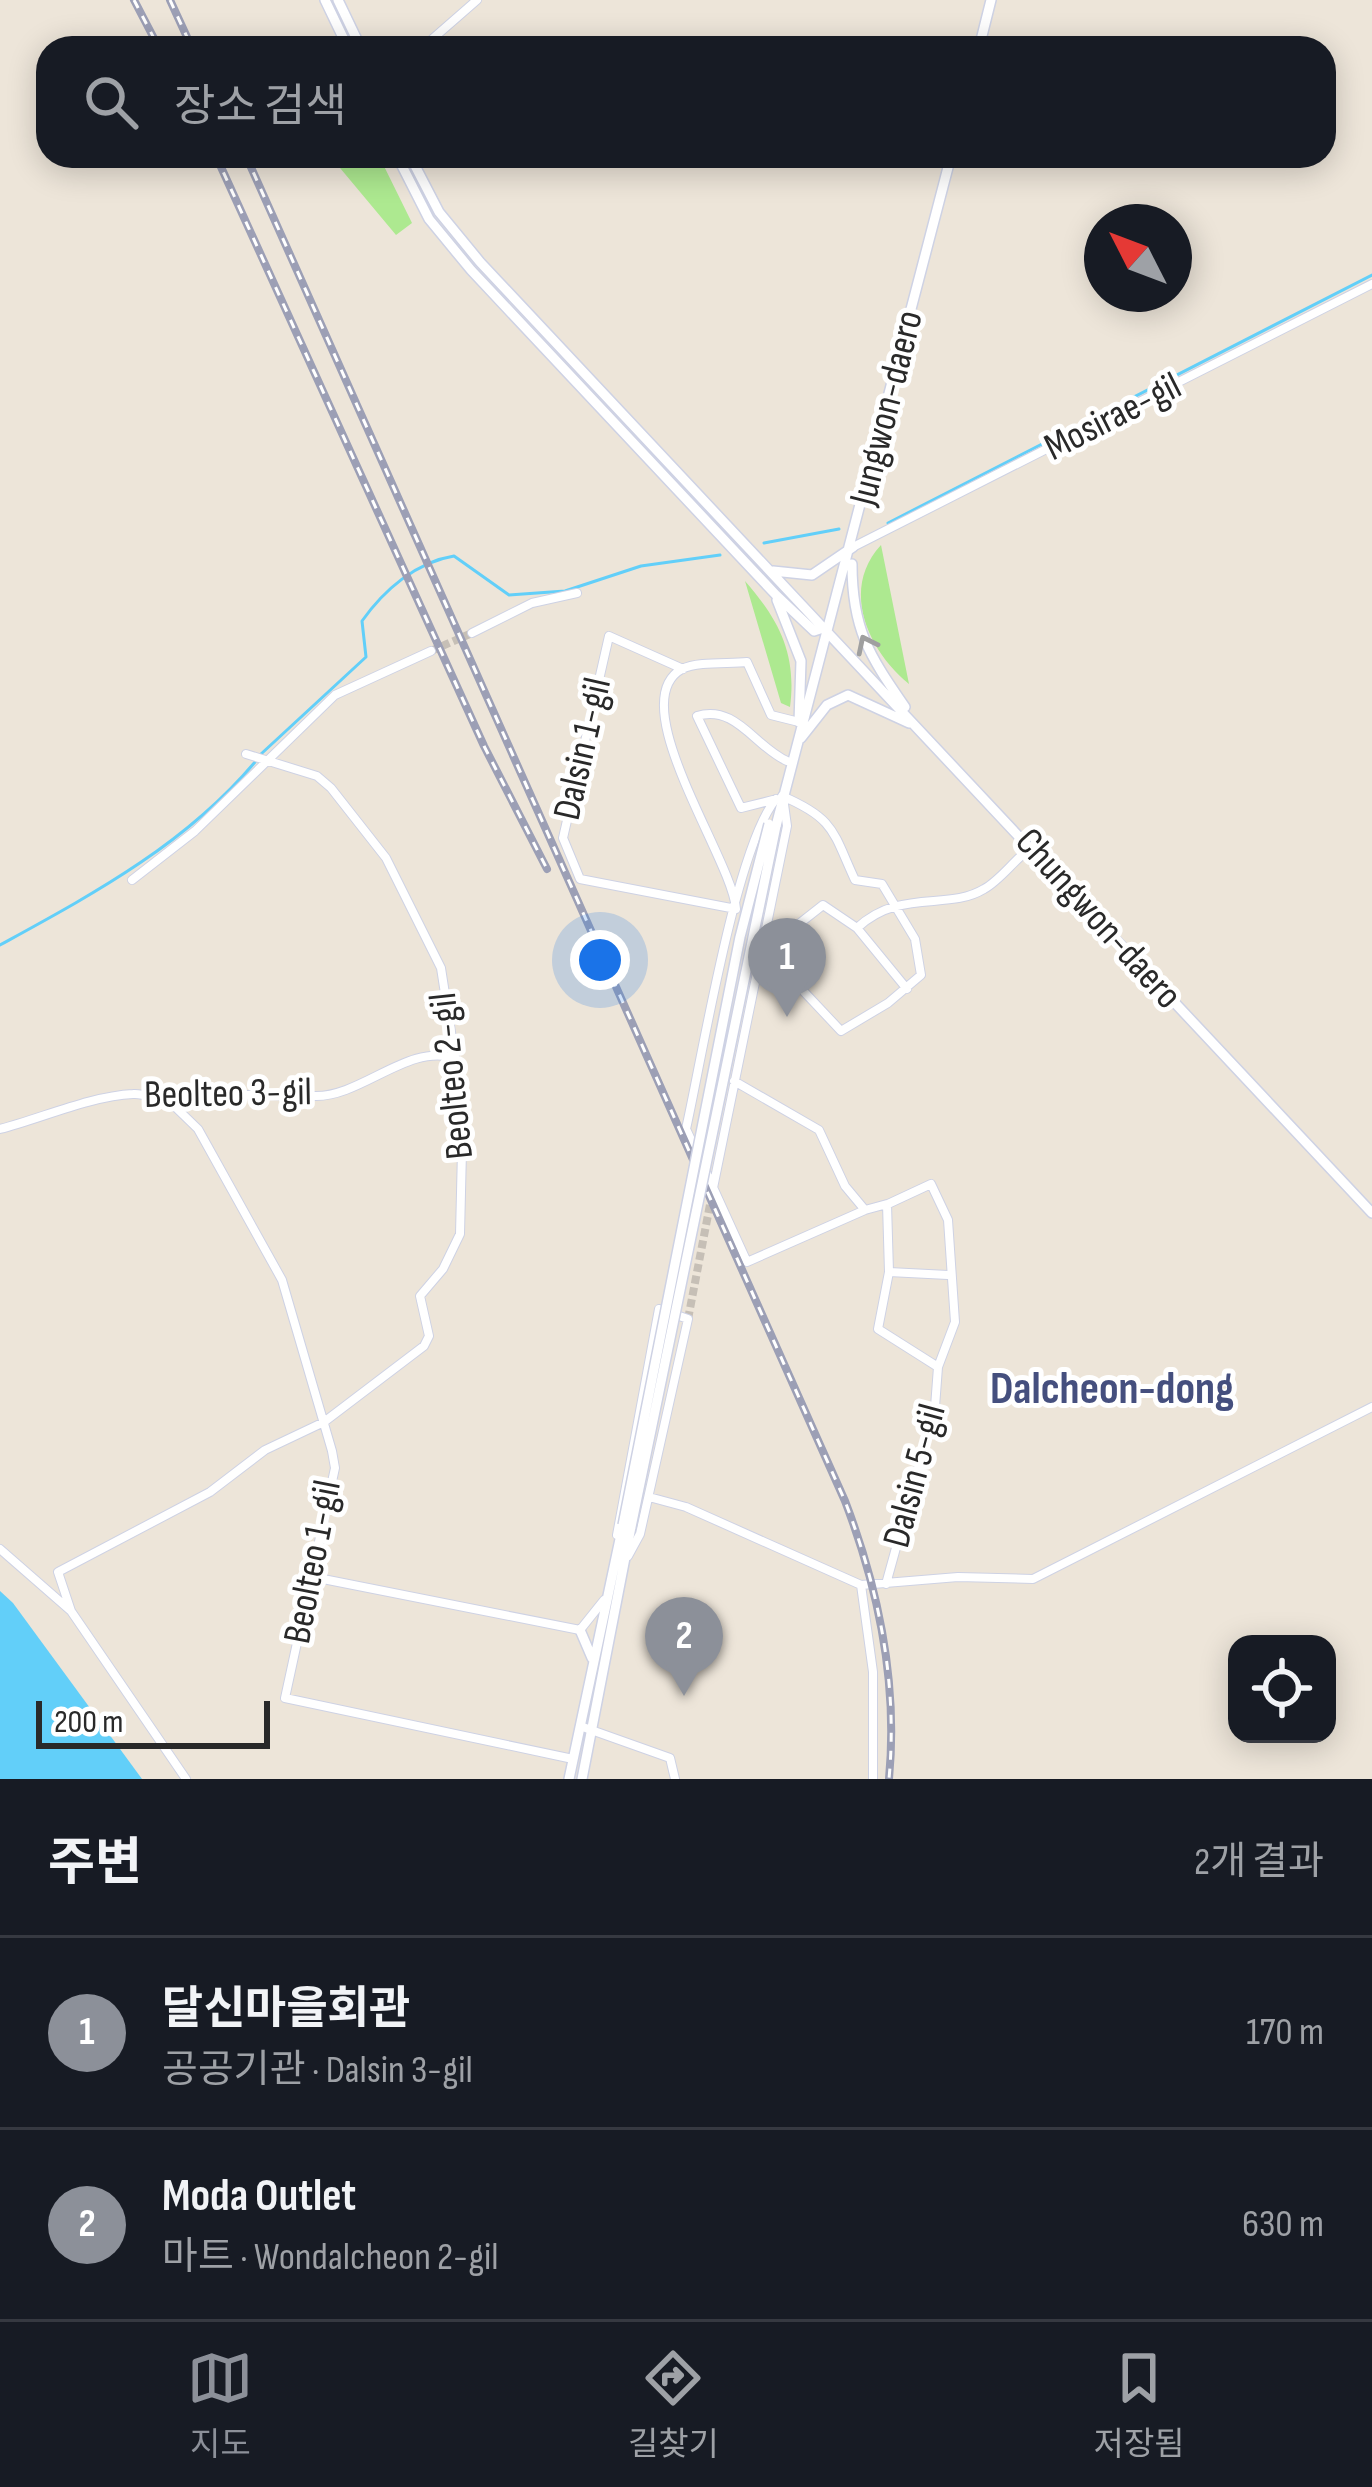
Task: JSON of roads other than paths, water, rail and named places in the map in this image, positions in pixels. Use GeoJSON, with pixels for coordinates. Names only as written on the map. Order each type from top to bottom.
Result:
{"type":"FeatureCollection","features":[{"type":"Feature","properties":{"kind":"street"},"geometry":{"type":"LineString","coordinates":[[326,0],[342,36]]}},
{"type":"Feature","properties":{"kind":"street"},"geometry":{"type":"LineString","coordinates":[[338,0],[355,36]]}},
{"type":"Feature","properties":{"kind":"street"},"geometry":{"type":"LineString","coordinates":[[436,36],[476,0]]}},
{"type":"Feature","properties":{"kind":"street"},"geometry":{"type":"LineString","coordinates":[[982,36],[991,0]]}},
{"type":"Feature","properties":{"kind":"street","name":"Chungwon-daero"},"geometry":{"type":"LineString","coordinates":[[403,168],[429,219],[460,256],[776,595],[814,631],[824,633]]}},
{"type":"Feature","properties":{"kind":"street","name":"Chungwon-daero"},"geometry":{"type":"LineString","coordinates":[[416,168],[439,212],[480,262],[1372,1214]]}},
{"type":"Feature","properties":{"kind":"street","name":"Jungwon-daero"},"geometry":{"type":"LineString","coordinates":[[779,797],[853,547],[948,168]]}},
{"type":"Feature","properties":{"kind":"street","name":"Mosirae-gil"},"geometry":{"type":"LineString","coordinates":[[853,547],[1372,284]]}},
{"type":"Feature","properties":{"kind":"street"},"geometry":{"type":"LineString","coordinates":[[768,569],[812,574],[853,547]]}},
{"type":"Feature","properties":{"kind":"street"},"geometry":{"type":"LineString","coordinates":[[853,547],[852,610],[860,635],[920,729]]}},
{"type":"Feature","properties":{"kind":"street"},"geometry":{"type":"LineString","coordinates":[[472,633],[532,603],[577,592]]}},
{"type":"Feature","properties":{"kind":"street"},"geometry":{"type":"LineString","coordinates":[[776,595],[801,661],[799,722]]}},
{"type":"Feature","properties":{"kind":"street","name":"Dalsin 1-gil"},"geometry":{"type":"LineString","coordinates":[[683,668],[667,696],[665,735],[713,838],[736,909],[580,879],[563,838],[609,636],[683,668],[747,662],[771,715],[799,722]]}},
{"type":"Feature","properties":{"kind":"street"},"geometry":{"type":"LineString","coordinates":[[132,880],[195,831],[335,695],[431,651]]}},
{"type":"Feature","properties":{"kind":"street","name":"Jungwon-daero"},"geometry":{"type":"LineString","coordinates":[[627,1526],[772,825],[820,658]]}},
{"type":"Feature","properties":{"kind":"street"},"geometry":{"type":"LineString","coordinates":[[797,742],[827,705],[848,695],[920,729]]}},
{"type":"Feature","properties":{"kind":"street"},"geometry":{"type":"LineString","coordinates":[[757,957],[777,963],[841,1031],[920,975],[916,939],[882,884],[855,880],[842,839],[810,808],[779,797],[741,808],[697,716],[715,711],[728,716],[788,761]]}},
{"type":"Feature","properties":{"kind":"street","name":"Beolteo 2-gil"},"geometry":{"type":"LineString","coordinates":[[71,1611],[58,1572],[210,1492],[265,1450],[324,1422],[424,1346],[429,1336],[420,1297],[443,1269],[460,1234],[463,1109],[441,968],[386,858],[317,776],[261,763],[246,754]]}},
{"type":"Feature","properties":{"kind":"street"},"geometry":{"type":"LineString","coordinates":[[713,1189],[686,1129],[760,821],[779,797]]}},
{"type":"Feature","properties":{"kind":"street"},"geometry":{"type":"LineString","coordinates":[[713,1189],[757,957],[788,826],[779,797]]}},
{"type":"Feature","properties":{"kind":"street"},"geometry":{"type":"LineString","coordinates":[[857,928],[874,912],[897,905],[982,891],[1020,857]]}},
{"type":"Feature","properties":{"kind":"street"},"geometry":{"type":"LineString","coordinates":[[757,957],[823,905],[857,928],[907,988]]}},
{"type":"Feature","properties":{"kind":"street","name":"Beolteo 3-gil"},"geometry":{"type":"LineString","coordinates":[[0,1129],[132,1094],[167,1100],[185,1093],[229,1097],[290,1091],[315,1096],[427,1057],[454,1058]]}},
{"type":"Feature","properties":{"kind":"street"},"geometry":{"type":"LineString","coordinates":[[734,1081],[819,1130],[845,1186],[865,1210]]}},
{"type":"Feature","properties":{"kind":"street","name":"Beolteo 1-gil"},"geometry":{"type":"LineString","coordinates":[[167,1100],[198,1130],[282,1280],[334,1468],[284,1698],[573,1759]]}},
{"type":"Feature","properties":{"kind":"street","name":"Dalsin 5-gil"},"geometry":{"type":"LineString","coordinates":[[713,1189],[747,1262],[932,1184],[949,1220],[948,1275],[955,1322],[938,1367],[935,1408],[886,1583]]}},
{"type":"Feature","properties":{"kind":"street","name":"Dalsin 5-gil"},"geometry":{"type":"LineString","coordinates":[[887,1204],[889,1271],[878,1329],[938,1367]]}},
{"type":"Feature","properties":{"kind":"street"},"geometry":{"type":"LineString","coordinates":[[889,1271],[948,1275]]}},
{"type":"Feature","properties":{"kind":"street"},"geometry":{"type":"LineString","coordinates":[[617,1549],[617,1514],[659,1309],[688,1319],[640,1534],[624,1563]]}},
{"type":"Feature","properties":{"kind":"street"},"geometry":{"type":"LineString","coordinates":[[649,1497],[686,1507],[861,1585],[958,1576],[1034,1579],[1372,1407]]}},
{"type":"Feature","properties":{"kind":"street"},"geometry":{"type":"LineString","coordinates":[[582,1779],[592,1663],[617,1549],[627,1526]]}},
{"type":"Feature","properties":{"kind":"street"},"geometry":{"type":"LineString","coordinates":[[569,1779],[586,1729],[624,1563],[627,1526]]}},
{"type":"Feature","properties":{"kind":"street"},"geometry":{"type":"LineString","coordinates":[[0,1549],[71,1611],[186,1779]]}},
{"type":"Feature","properties":{"kind":"street"},"geometry":{"type":"LineString","coordinates":[[313,1576],[580,1630]]}},
{"type":"Feature","properties":{"kind":"street"},"geometry":{"type":"LineString","coordinates":[[861,1585],[873,1672],[873,1779]]}},
{"type":"Feature","properties":{"kind":"street"},"geometry":{"type":"LineString","coordinates":[[580,1630],[607,1597]]}},
{"type":"Feature","properties":{"kind":"street"},"geometry":{"type":"LineString","coordinates":[[580,1630],[592,1663]]}},
{"type":"Feature","properties":{"kind":"street"},"geometry":{"type":"LineString","coordinates":[[586,1729],[670,1758],[675,1779]]}},
{"type":"Feature","properties":{"kind":"water"},"geometry":{"type":"Polygon","coordinates":[[[0,1591],[13,1603],[142,1779],[0,1779],[0,1591]]]}},
{"type":"Feature","properties":{"kind":"waterway"},"geometry":{"type":"LineString","coordinates":[[888,523],[1372,275]]}},
{"type":"Feature","properties":{"kind":"waterway"},"geometry":{"type":"LineString","coordinates":[[764,543],[839,529]]}},
{"type":"Feature","properties":{"kind":"waterway"},"geometry":{"type":"LineString","coordinates":[[261,754],[366,657],[362,621],[391,588],[427,564],[454,556],[509,595],[565,591],[641,566],[720,555]]}},
{"type":"Feature","properties":{"kind":"waterway"},"geometry":{"type":"LineString","coordinates":[[0,945],[136,866],[199,818],[255,762]]}},
{"type":"Feature","properties":{"kind":"tunnel"},"geometry":{"type":"LineString","coordinates":[[431,651],[472,633]]}},
{"type":"Feature","properties":{"kind":"tunnel"},"geometry":{"type":"LineString","coordinates":[[688,1319],[713,1189]]}},
{"type":"Feature","properties":{"kind":"railway"},"geometry":{"type":"LineString","coordinates":[[134,0],[153,36]]}},
{"type":"Feature","properties":{"kind":"railway"},"geometry":{"type":"LineString","coordinates":[[170,0],[186,36]]}},
{"type":"Feature","properties":{"kind":"railway"},"geometry":{"type":"LineString","coordinates":[[221,168],[484,746],[547,869]]}},
{"type":"Feature","properties":{"kind":"railway"},"geometry":{"type":"LineString","coordinates":[[251,168],[845,1501],[883,1638],[891,1708],[889,1779]]}},
{"type":"Feature","properties":{"kind":"place","name":"달신마을회관"},"geometry":{"type":"Point","coordinates":[787,1017]}},
{"type":"Feature","properties":{"kind":"place","name":"Moda Outlet"},"geometry":{"type":"Point","coordinates":[684,1696]}},
{"type":"Feature","properties":{"kind":"district","name":"Dalcheon-dong"},"geometry":{"type":"Point","coordinates":[1112,1389]}}]}
